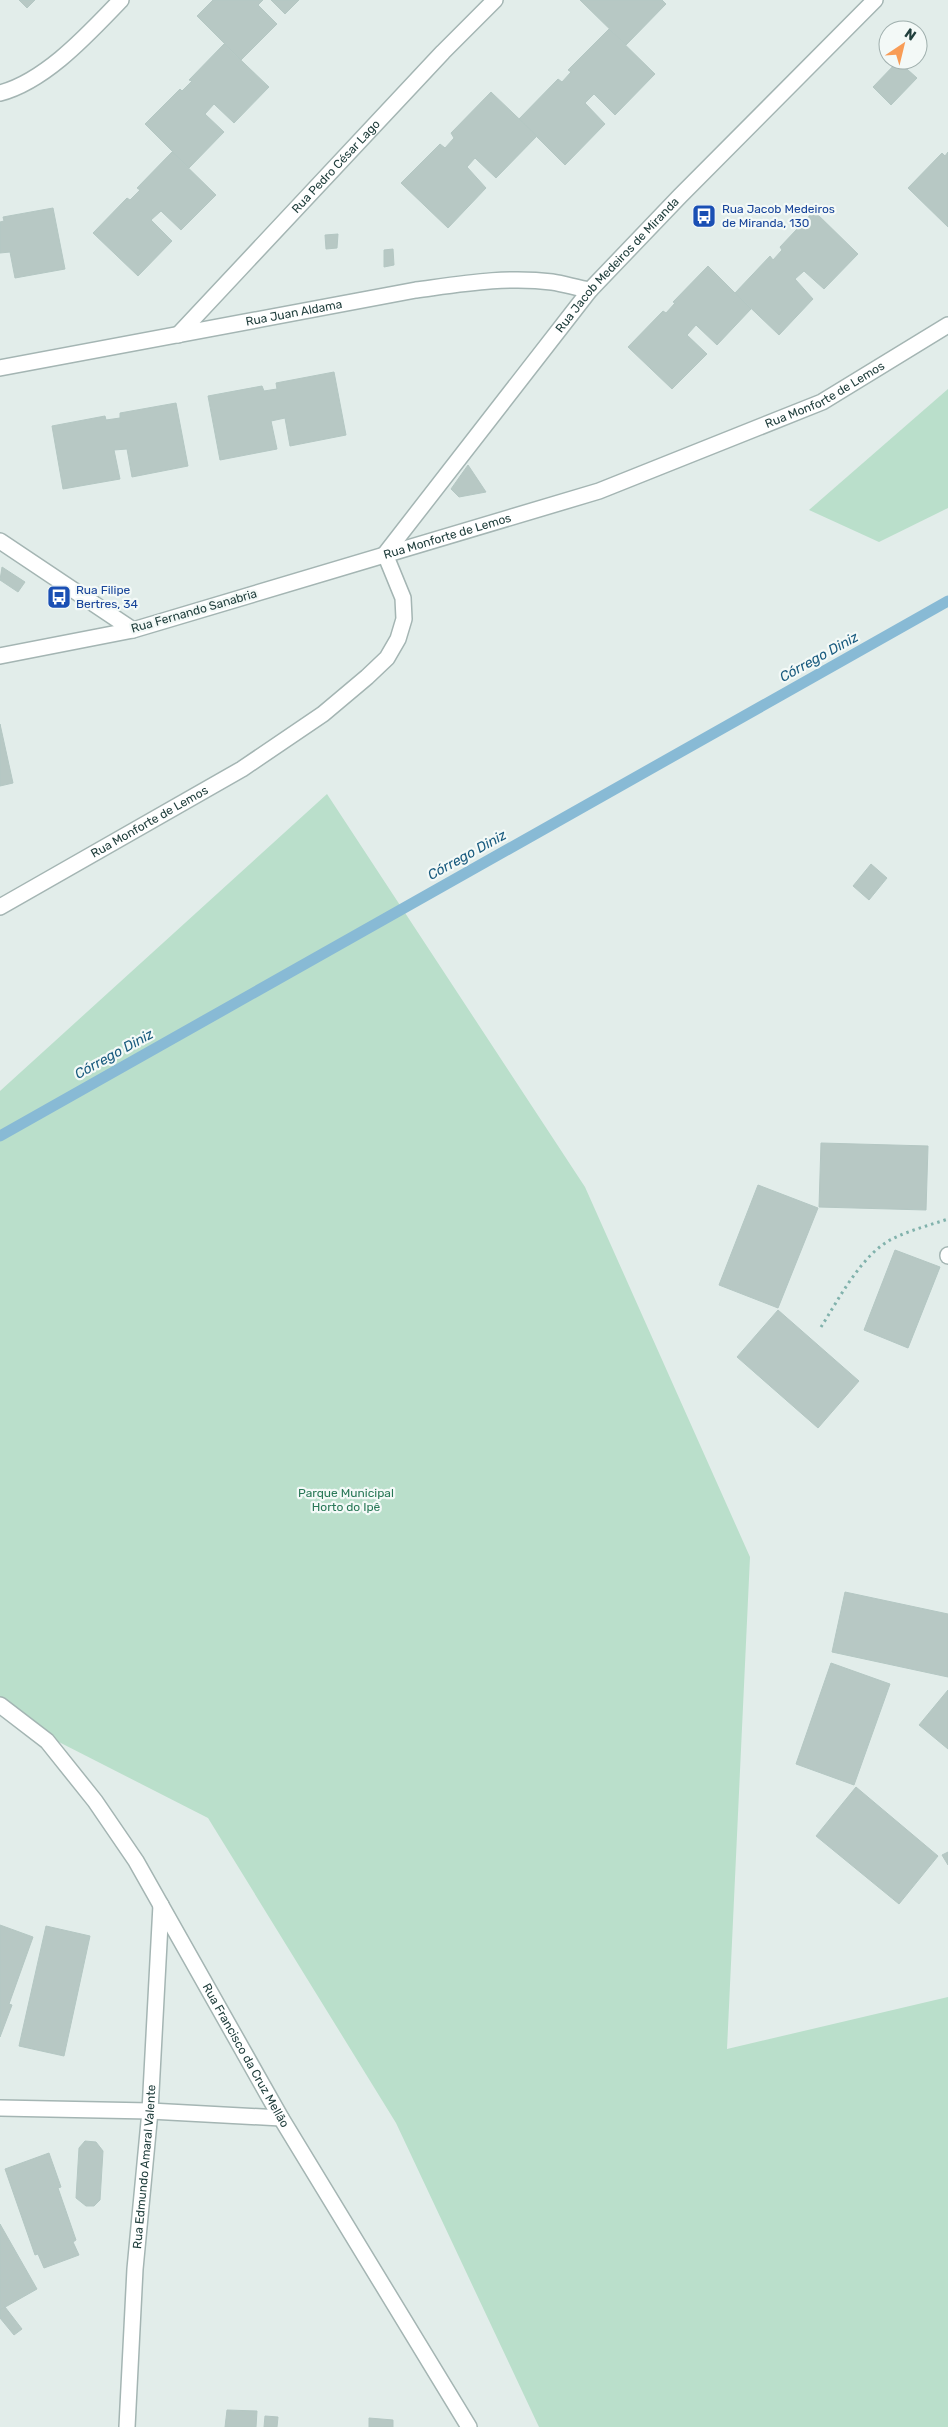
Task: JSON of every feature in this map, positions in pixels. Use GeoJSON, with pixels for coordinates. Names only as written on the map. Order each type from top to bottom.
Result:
{"type":"FeatureCollection","features":[{"type":"Feature","properties":{"kind":"street"},"geometry":{"type":"LineString","coordinates":[[0,94],[44,72],[90,32],[121,0]]}},
{"type":"Feature","properties":{"kind":"street","name":"Rua Pedro César Lago"},"geometry":{"type":"LineString","coordinates":[[178,335],[443,52],[495,0]]}},
{"type":"Feature","properties":{"kind":"street","name":"Rua Jacob Medeiros de Miranda"},"geometry":{"type":"LineString","coordinates":[[385,554],[590,290],[680,196],[875,0]]}},
{"type":"Feature","properties":{"kind":"street","name":"Rua Juan Aldama"},"geometry":{"type":"LineString","coordinates":[[0,368],[416,290],[475,282],[516,280],[552,282],[590,290]]}},
{"type":"Feature","properties":{"kind":"street","name":"Rua Monforte de Lemos"},"geometry":{"type":"LineString","coordinates":[[0,907],[242,769],[323,714],[367,677],[387,658],[398,639],[404,619],[403,598],[385,554],[599,492],[804,409],[830,397],[948,325]]}},
{"type":"Feature","properties":{"kind":"street"},"geometry":{"type":"LineString","coordinates":[[0,541],[133,630]]}},
{"type":"Feature","properties":{"kind":"street","name":"Rua Fernando Sanabria"},"geometry":{"type":"LineString","coordinates":[[0,656],[133,630],[385,554]]}},
{"type":"Feature","properties":{"kind":"street","name":"Rua Francisco da Cruz Mellão"},"geometry":{"type":"LineString","coordinates":[[0,1705],[47,1741],[95,1802],[136,1861],[281,2118],[469,2427]]}},
{"type":"Feature","properties":{"kind":"street","name":"Rua Edmundo Amaral Valente"},"geometry":{"type":"LineString","coordinates":[[127,2427],[135,2269],[150,2111],[161,1905]]}},
{"type":"Feature","properties":{"kind":"street"},"geometry":{"type":"LineString","coordinates":[[0,2108],[150,2111],[281,2118]]}},
{"type":"Feature","properties":{"kind":"path"},"geometry":{"type":"LineString","coordinates":[[821,1327],[852,1279],[874,1253],[892,1239],[948,1219]]}},
{"type":"Feature","properties":{"kind":"green space"},"geometry":{"type":"Polygon","coordinates":[[[948,389],[948,508],[879,542],[809,510],[948,389]]]}},
{"type":"Feature","properties":{"kind":"green space","name":"Parque Municipal Horto do Ipê"},"geometry":{"type":"Polygon","coordinates":[[[327,794],[585,1187],[750,1557],[727,2049],[948,1997],[948,2427],[539,2427],[396,2123],[208,1818],[0,1712],[0,1091],[327,794]]]}},
{"type":"Feature","properties":{"kind":"building"},"geometry":{"type":"Polygon","coordinates":[[[19,0],[35,0],[27,8],[19,0]]]}},
{"type":"Feature","properties":{"kind":"building"},"geometry":{"type":"Polygon","coordinates":[[[213,0],[263,0],[258,5],[277,24],[241,60],[197,16],[213,0]]]}},
{"type":"Feature","properties":{"kind":"building"},"geometry":{"type":"Polygon","coordinates":[[[271,0],[299,0],[285,14],[271,0]]]}},
{"type":"Feature","properties":{"kind":"building"},"geometry":{"type":"Polygon","coordinates":[[[580,0],[662,0],[666,4],[626,45],[580,0]]]}},
{"type":"Feature","properties":{"kind":"building"},"geometry":{"type":"Polygon","coordinates":[[[609,29],[655,74],[615,115],[594,94],[585,103],[605,124],[565,165],[519,119],[558,79],[562,82],[571,72],[568,70],[609,29]]]}},
{"type":"Feature","properties":{"kind":"building"},"geometry":{"type":"Polygon","coordinates":[[[224,44],[269,87],[234,123],[214,104],[205,114],[224,132],[189,168],[145,124],[180,89],[182,91],[192,81],[189,80],[224,44]]]}},
{"type":"Feature","properties":{"kind":"building"},"geometry":{"type":"Polygon","coordinates":[[[889,70],[908,70],[917,78],[891,105],[873,87],[889,70]]]}},
{"type":"Feature","properties":{"kind":"building"},"geometry":{"type":"Polygon","coordinates":[[[491,92],[537,136],[496,178],[475,158],[467,167],[486,188],[448,228],[401,183],[440,144],[445,148],[454,138],[451,133],[491,92]]]}},
{"type":"Feature","properties":{"kind":"building"},"geometry":{"type":"Polygon","coordinates":[[[172,152],[216,195],[181,230],[161,211],[151,220],[172,241],[138,276],[93,233],[127,198],[130,200],[140,190],[137,188],[172,152]]]}},
{"type":"Feature","properties":{"kind":"building"},"geometry":{"type":"Polygon","coordinates":[[[948,152],[948,227],[908,188],[942,153],[945,156],[948,152]]]}},
{"type":"Feature","properties":{"kind":"building"},"geometry":{"type":"Polygon","coordinates":[[[53,208],[65,269],[15,278],[10,252],[0,253],[0,222],[4,221],[3,217],[53,208]]]}},
{"type":"Feature","properties":{"kind":"building"},"geometry":{"type":"Polygon","coordinates":[[[814,211],[858,254],[824,289],[804,271],[795,279],[813,299],[779,335],[735,293],[770,256],[773,260],[782,250],[780,247],[814,211]]]}},
{"type":"Feature","properties":{"kind":"building"},"geometry":{"type":"Polygon","coordinates":[[[338,234],[337,248],[326,249],[325,235],[338,234]]]}},
{"type":"Feature","properties":{"kind":"building"},"geometry":{"type":"Polygon","coordinates":[[[393,249],[394,265],[384,267],[384,250],[393,249]]]}},
{"type":"Feature","properties":{"kind":"building"},"geometry":{"type":"Polygon","coordinates":[[[708,266],[751,309],[717,345],[696,325],[687,335],[707,354],[672,389],[628,347],[663,311],[666,313],[675,303],[673,302],[708,266]]]}},
{"type":"Feature","properties":{"kind":"building"},"geometry":{"type":"Polygon","coordinates":[[[334,372],[346,435],[290,446],[285,418],[271,421],[277,449],[220,460],[208,396],[262,386],[264,391],[277,389],[276,383],[334,372]]]}},
{"type":"Feature","properties":{"kind":"building"},"geometry":{"type":"Polygon","coordinates":[[[176,403],[188,466],[132,477],[127,449],[114,450],[120,479],[63,489],[52,426],[105,416],[106,420],[120,418],[120,413],[176,403]]]}},
{"type":"Feature","properties":{"kind":"building"},"geometry":{"type":"Polygon","coordinates":[[[468,465],[486,492],[459,497],[451,489],[468,465]]]}},
{"type":"Feature","properties":{"kind":"building"},"geometry":{"type":"Polygon","coordinates":[[[2,567],[25,582],[18,592],[0,580],[2,567]]]}},
{"type":"Feature","properties":{"kind":"building"},"geometry":{"type":"Polygon","coordinates":[[[0,724],[13,783],[0,786],[0,724]]]}},
{"type":"Feature","properties":{"kind":"building"},"geometry":{"type":"Polygon","coordinates":[[[871,864],[887,878],[869,900],[853,886],[871,864]]]}},
{"type":"Feature","properties":{"kind":"building"},"geometry":{"type":"Polygon","coordinates":[[[821,1143],[928,1146],[926,1210],[819,1207],[821,1143]]]}},
{"type":"Feature","properties":{"kind":"building"},"geometry":{"type":"Polygon","coordinates":[[[758,1185],[818,1208],[778,1308],[719,1285],[758,1185]]]}},
{"type":"Feature","properties":{"kind":"building"},"geometry":{"type":"Polygon","coordinates":[[[895,1250],[940,1267],[908,1348],[864,1330],[895,1250]]]}},
{"type":"Feature","properties":{"kind":"building"},"geometry":{"type":"Polygon","coordinates":[[[778,1310],[859,1381],[818,1428],[737,1357],[778,1310]]]}},
{"type":"Feature","properties":{"kind":"building"},"geometry":{"type":"Polygon","coordinates":[[[845,1592],[948,1614],[948,1677],[832,1652],[845,1592]]]}},
{"type":"Feature","properties":{"kind":"building"},"geometry":{"type":"Polygon","coordinates":[[[831,1663],[890,1684],[854,1785],[796,1764],[831,1663]]]}},
{"type":"Feature","properties":{"kind":"building"},"geometry":{"type":"Polygon","coordinates":[[[948,1690],[948,1749],[919,1725],[948,1690]]]}},
{"type":"Feature","properties":{"kind":"building"},"geometry":{"type":"Polygon","coordinates":[[[856,1787],[938,1856],[899,1904],[816,1836],[856,1787]]]}},
{"type":"Feature","properties":{"kind":"building"},"geometry":{"type":"Polygon","coordinates":[[[948,1852],[948,1865],[942,1855],[948,1852]]]}},
{"type":"Feature","properties":{"kind":"building"},"geometry":{"type":"Polygon","coordinates":[[[0,1925],[33,1937],[9,2004],[12,2005],[0,2037],[0,1925]]]}},
{"type":"Feature","properties":{"kind":"building"},"geometry":{"type":"Polygon","coordinates":[[[46,1926],[90,1936],[64,2056],[19,2046],[46,1926]]]}},
{"type":"Feature","properties":{"kind":"building"},"geometry":{"type":"Polygon","coordinates":[[[85,2141],[96,2142],[103,2151],[100,2200],[94,2206],[86,2206],[76,2198],[79,2148],[85,2141]]]}},
{"type":"Feature","properties":{"kind":"building"},"geometry":{"type":"Polygon","coordinates":[[[49,2153],[61,2187],[58,2188],[76,2240],[73,2242],[79,2255],[44,2268],[38,2254],[35,2255],[5,2169],[49,2153]]]}},
{"type":"Feature","properties":{"kind":"building"},"geometry":{"type":"Polygon","coordinates":[[[0,2224],[37,2289],[0,2310],[0,2224]]]}},
{"type":"Feature","properties":{"kind":"building"},"geometry":{"type":"Polygon","coordinates":[[[5,2307],[22,2329],[14,2335],[0,2318],[0,2310],[5,2307]]]}},
{"type":"Feature","properties":{"kind":"building"},"geometry":{"type":"Polygon","coordinates":[[[227,2410],[257,2411],[256,2427],[225,2427],[227,2410]]]}},
{"type":"Feature","properties":{"kind":"building"},"geometry":{"type":"Polygon","coordinates":[[[265,2416],[278,2417],[277,2427],[264,2427],[265,2416]]]}},
{"type":"Feature","properties":{"kind":"building"},"geometry":{"type":"Polygon","coordinates":[[[369,2418],[393,2420],[393,2427],[369,2427],[369,2418]]]}},
{"type":"Feature","properties":{"kind":"waterway","name":"Córrego Diniz"},"geometry":{"type":"LineString","coordinates":[[0,1136],[948,601]]}},
{"type":"Feature","properties":{"kind":"place","name":"Rua Jacob Medeiros de Miranda, 130"},"geometry":{"type":"Point","coordinates":[704,216]}},
{"type":"Feature","properties":{"kind":"place","name":"Rua Filipe Bertres, 34"},"geometry":{"type":"Point","coordinates":[59,597]}}]}
